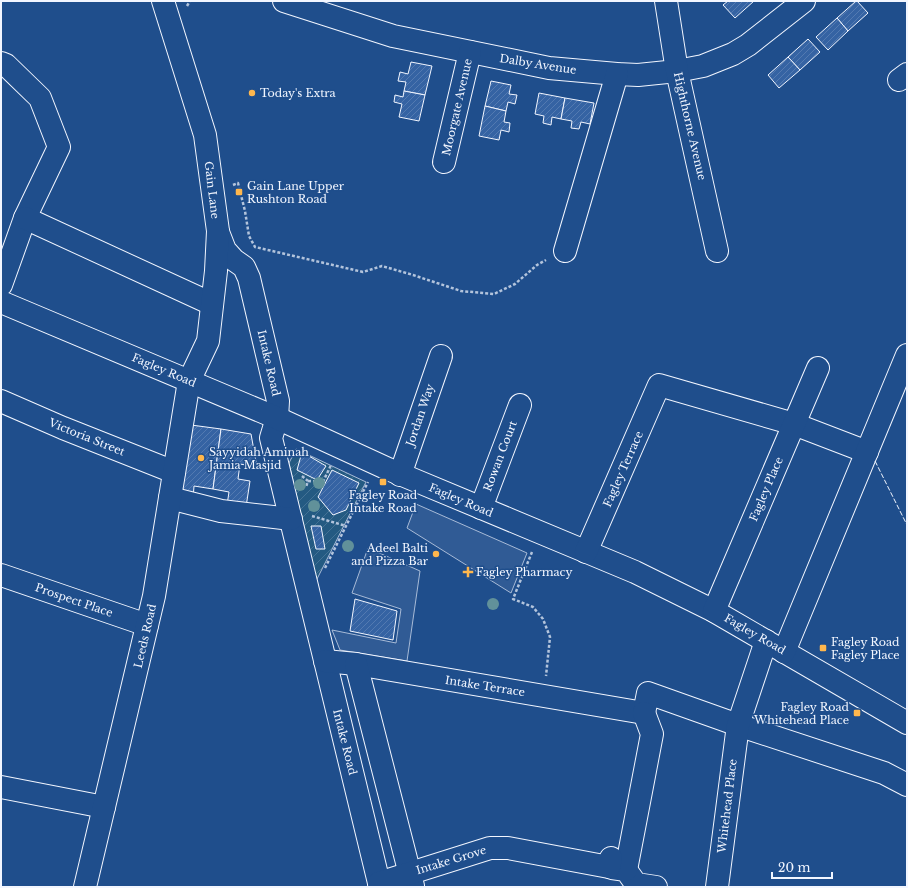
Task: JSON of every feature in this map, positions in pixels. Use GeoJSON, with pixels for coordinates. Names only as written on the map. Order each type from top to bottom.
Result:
{"type":"FeatureCollection","features":[{"type":"Feature","properties":{"kind":"street","name":"Gain Lane"},"geometry":{"type":"LineString","coordinates":[[163,1],[205,135],[218,231],[216,271],[208,341],[189,381]]}},
{"type":"Feature","properties":{"kind":"street","name":"Dalby Avenue"},"geometry":{"type":"LineString","coordinates":[[284,1],[393,36],[549,68],[638,75],[677,71],[703,66],[733,54],[748,45],[804,1]]}},
{"type":"Feature","properties":{"kind":"street","name":"Highthorne Avenue"},"geometry":{"type":"LineString","coordinates":[[666,1],[677,71],[717,251]]}},
{"type":"Feature","properties":{"kind":"street","name":"Moorgate Avenue"},"geometry":{"type":"LineString","coordinates":[[444,162],[470,52]]}},
{"type":"Feature","properties":{"kind":"street"},"geometry":{"type":"LineString","coordinates":[[1,63],[6,65],[40,98],[59,147],[25,218],[1,285]]}},
{"type":"Feature","properties":{"kind":"street"},"geometry":{"type":"LineString","coordinates":[[565,251],[617,74]]}},
{"type":"Feature","properties":{"kind":"street"},"geometry":{"type":"LineString","coordinates":[[25,218],[212,304]]}},
{"type":"Feature","properties":{"kind":"street","name":"Intake Road"},"geometry":{"type":"LineString","coordinates":[[218,231],[225,250],[234,260],[244,267],[249,278],[278,401],[278,418],[272,438],[301,517],[310,597],[379,885]]}},
{"type":"Feature","properties":{"kind":"street","name":"Fagley Road"},"geometry":{"type":"LineString","coordinates":[[1,302],[278,418],[400,475],[635,572],[714,611],[907,723]]}},
{"type":"Feature","properties":{"kind":"street"},"geometry":{"type":"LineString","coordinates":[[784,652],[907,355]]}},
{"type":"Feature","properties":{"kind":"street","name":"Jordan Way"},"geometry":{"type":"LineString","coordinates":[[400,475],[441,356]]}},
{"type":"Feature","properties":{"kind":"street","name":"Fagley Place"},"geometry":{"type":"LineString","coordinates":[[714,611],[818,368]]}},
{"type":"Feature","properties":{"kind":"street","name":"Leeds Road"},"geometry":{"type":"LineString","coordinates":[[85,887],[154,596],[189,381]]}},
{"type":"Feature","properties":{"kind":"street","name":"Fagley Terrace"},"geometry":{"type":"LineString","coordinates":[[586,552],[659,385],[794,424]]}},
{"type":"Feature","properties":{"kind":"street","name":"Victoria Street"},"geometry":{"type":"LineString","coordinates":[[1,401],[63,428],[174,472]]}},
{"type":"Feature","properties":{"kind":"street","name":"Rowan Court"},"geometry":{"type":"LineString","coordinates":[[481,508],[520,405]]}},
{"type":"Feature","properties":{"kind":"street"},"geometry":{"type":"LineString","coordinates":[[794,424],[867,452]]}},
{"type":"Feature","properties":{"kind":"street"},"geometry":{"type":"LineString","coordinates":[[170,498],[220,511],[301,517]]}},
{"type":"Feature","properties":{"kind":"street","name":"Prospect Place"},"geometry":{"type":"LineString","coordinates":[[1,575],[147,625]]}},
{"type":"Feature","properties":{"kind":"street","name":"Whitehead Place"},"geometry":{"type":"LineString","coordinates":[[717,887],[738,725],[766,641]]}},
{"type":"Feature","properties":{"kind":"street","name":"Intake Terrace"},"geometry":{"type":"LineString","coordinates":[[325,661],[356,664],[644,713]]}},
{"type":"Feature","properties":{"kind":"street"},"geometry":{"type":"LineString","coordinates":[[356,664],[411,880]]}},
{"type":"Feature","properties":{"kind":"street"},"geometry":{"type":"LineString","coordinates":[[656,887],[636,884],[615,865],[652,734],[644,713],[648,693],[738,725],[884,773],[907,785]]}},
{"type":"Feature","properties":{"kind":"street"},"geometry":{"type":"LineString","coordinates":[[1,787],[104,807]]}},
{"type":"Feature","properties":{"kind":"street","name":"Intake Grove"},"geometry":{"type":"LineString","coordinates":[[379,885],[411,880],[490,848],[508,848],[615,865]]}},
{"type":"Feature","properties":{"kind":"path"},"geometry":{"type":"LineString","coordinates":[[212,188],[238,183],[249,236],[255,247],[363,272],[382,266],[462,291],[494,294],[515,284],[537,265],[565,251]]}},
{"type":"Feature","properties":{"kind":"path"},"geometry":{"type":"LineString","coordinates":[[308,481],[323,482],[332,463],[337,466]]}},
{"type":"Feature","properties":{"kind":"path"},"geometry":{"type":"LineString","coordinates":[[310,597],[369,480]]}},
{"type":"Feature","properties":{"kind":"path"},"geometry":{"type":"LineString","coordinates":[[301,517],[346,526]]}},
{"type":"Feature","properties":{"kind":"path"},"geometry":{"type":"LineString","coordinates":[[540,533],[513,599],[533,607],[544,619],[550,637],[544,696]]}},
{"type":"Feature","properties":{"kind":"shaded area"},"geometry":{"type":"Polygon","coordinates":[[[296,449],[366,482],[316,581],[289,463],[296,449]]]}},
{"type":"Feature","properties":{"kind":"shaded area"},"geometry":{"type":"Polygon","coordinates":[[[416,504],[527,553],[511,593],[407,528],[416,504]]]}},
{"type":"Feature","properties":{"kind":"shaded area"},"geometry":{"type":"Polygon","coordinates":[[[368,548],[420,571],[407,661],[340,650],[332,630],[396,643],[401,609],[352,593],[368,548]]]}},
{"type":"Feature","properties":{"kind":"building"},"geometry":{"type":"Polygon","coordinates":[[[728,1],[754,1],[735,18],[723,5],[728,1]]]}},
{"type":"Feature","properties":{"kind":"building"},"geometry":{"type":"Polygon","coordinates":[[[856,1],[868,13],[848,31],[837,18],[856,1]]]}},
{"type":"Feature","properties":{"kind":"building"},"geometry":{"type":"Polygon","coordinates":[[[837,18],[848,31],[828,50],[816,37],[837,18]]]}},
{"type":"Feature","properties":{"kind":"building"},"geometry":{"type":"Polygon","coordinates":[[[808,39],[820,52],[800,70],[788,57],[808,39]]]}},
{"type":"Feature","properties":{"kind":"building"},"geometry":{"type":"Polygon","coordinates":[[[788,57],[800,70],[779,88],[768,75],[788,57]]]}},
{"type":"Feature","properties":{"kind":"building"},"geometry":{"type":"Polygon","coordinates":[[[411,62],[432,66],[425,95],[404,91],[406,82],[398,81],[400,72],[408,74],[411,62]]]}},
{"type":"Feature","properties":{"kind":"building"},"geometry":{"type":"Polygon","coordinates":[[[491,81],[511,85],[509,94],[517,95],[515,104],[508,102],[506,111],[485,106],[491,81]]]}},
{"type":"Feature","properties":{"kind":"building"},"geometry":{"type":"Polygon","coordinates":[[[404,91],[425,95],[419,121],[399,117],[402,104],[394,102],[395,95],[403,97],[404,91]]]}},
{"type":"Feature","properties":{"kind":"building"},"geometry":{"type":"Polygon","coordinates":[[[539,93],[565,98],[561,119],[552,117],[551,125],[543,123],[544,116],[535,114],[539,93]]]}},
{"type":"Feature","properties":{"kind":"building"},"geometry":{"type":"Polygon","coordinates":[[[565,98],[594,103],[590,124],[581,122],[579,129],[571,128],[572,121],[561,119],[565,98]]]}},
{"type":"Feature","properties":{"kind":"building"},"geometry":{"type":"Polygon","coordinates":[[[485,106],[506,111],[504,122],[510,123],[509,132],[501,130],[499,140],[479,136],[485,106]]]}},
{"type":"Feature","properties":{"kind":"building","name":"Sayyidah Aminah Jamia Masjid"},"geometry":{"type":"Polygon","coordinates":[[[191,425],[221,429],[213,489],[194,486],[193,499],[178,495],[191,425]]]}},
{"type":"Feature","properties":{"kind":"building"},"geometry":{"type":"Polygon","coordinates":[[[221,429],[251,434],[257,467],[240,464],[238,479],[250,481],[246,507],[227,505],[229,492],[213,489],[221,429]]]}},
{"type":"Feature","properties":{"kind":"building"},"geometry":{"type":"Polygon","coordinates":[[[302,452],[326,466],[317,480],[297,470],[302,452]]]}},
{"type":"Feature","properties":{"kind":"building"},"geometry":{"type":"Polygon","coordinates":[[[332,470],[359,483],[346,510],[333,515],[318,497],[332,470]]]}},
{"type":"Feature","properties":{"kind":"building"},"geometry":{"type":"Polygon","coordinates":[[[311,526],[321,526],[325,549],[316,549],[311,526]]]}},
{"type":"Feature","properties":{"kind":"building"},"geometry":{"type":"Polygon","coordinates":[[[355,599],[397,611],[393,640],[350,631],[355,599]]]}},
{"type":"Feature","properties":{"kind":"fence"},"geometry":{"type":"LineString","coordinates":[[875,461],[907,525]]}},
{"type":"Feature","properties":{"kind":"place","name":"Today's Extra"},"geometry":{"type":"Point","coordinates":[252,93]}},
{"type":"Feature","properties":{"kind":"place","name":"Gain Lane Upper Rushton Road"},"geometry":{"type":"Point","coordinates":[239,192]}},
{"type":"Feature","properties":{"kind":"place","name":"Sayyidah Aminah Jamia Masjid"},"geometry":{"type":"Point","coordinates":[201,458]}},
{"type":"Feature","properties":{"kind":"place","name":"Fagley Road Intake Road"},"geometry":{"type":"Point","coordinates":[383,482]}},
{"type":"Feature","properties":{"kind":"place","name":"Adeel Balti and Pizza Bar"},"geometry":{"type":"Point","coordinates":[436,554]}},
{"type":"Feature","properties":{"kind":"place","name":"Fagley Pharmacy"},"geometry":{"type":"Point","coordinates":[468,572]}},
{"type":"Feature","properties":{"kind":"place","name":"Fagley Road Fagley Place"},"geometry":{"type":"Point","coordinates":[823,648]}},
{"type":"Feature","properties":{"kind":"place","name":"Fagley Road Whitehead Place"},"geometry":{"type":"Point","coordinates":[857,713]}}]}
